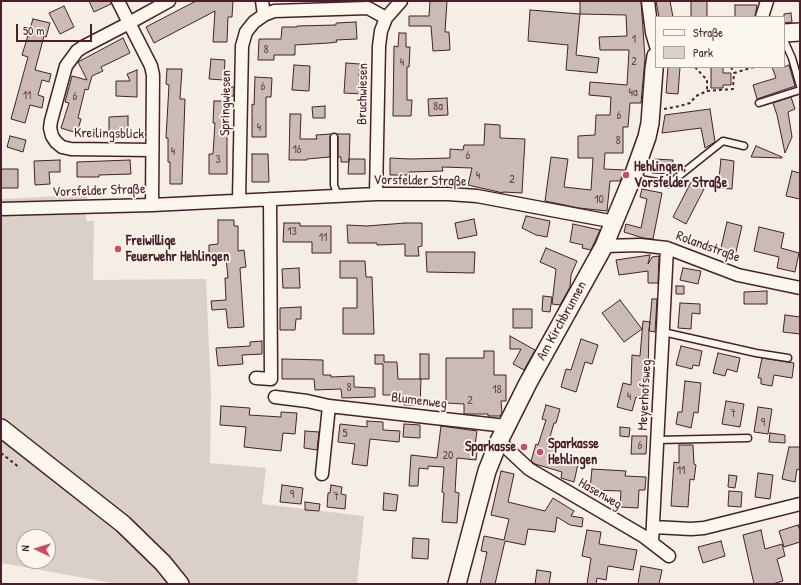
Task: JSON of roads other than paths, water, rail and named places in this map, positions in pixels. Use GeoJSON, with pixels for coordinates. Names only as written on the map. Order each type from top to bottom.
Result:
{"type":"FeatureCollection","features":[{"type":"Feature","properties":{"kind":"main road"},"geometry":{"type":"LineString","coordinates":[[785,33],[800,32]]}},
{"type":"Feature","properties":{"kind":"main road","name":"Am Kirchbrunnen"},"geometry":{"type":"LineString","coordinates":[[457,584],[487,471],[499,441],[604,246],[632,178],[647,137],[650,123],[655,62]]}},
{"type":"Feature","properties":{"kind":"main road"},"geometry":{"type":"LineString","coordinates":[[1,428],[123,524],[163,563],[180,584]]}},
{"type":"Feature","properties":{"kind":"street"},"geometry":{"type":"LineString","coordinates":[[118,1],[151,66],[153,75],[152,205]]}},
{"type":"Feature","properties":{"kind":"street","name":"Kreilingsblick"},"geometry":{"type":"LineString","coordinates":[[152,150],[71,149],[62,147],[56,142],[52,136],[50,128],[66,66],[72,58],[83,47],[129,24],[169,1]]}},
{"type":"Feature","properties":{"kind":"street"},"geometry":{"type":"LineString","coordinates":[[262,1],[264,15]]}},
{"type":"Feature","properties":{"kind":"street","name":"Bruchwiesen"},"geometry":{"type":"LineString","coordinates":[[376,194],[378,46],[381,31],[386,18],[401,1]]}},
{"type":"Feature","properties":{"kind":"street"},"geometry":{"type":"LineString","coordinates":[[648,1],[652,33],[655,43]]}},
{"type":"Feature","properties":{"kind":"street"},"geometry":{"type":"LineString","coordinates":[[762,16],[767,1]]}},
{"type":"Feature","properties":{"kind":"street","name":"Springwiesen"},"geometry":{"type":"LineString","coordinates":[[239,200],[242,46],[246,32],[254,22],[264,15],[274,11],[368,8],[386,18]]}},
{"type":"Feature","properties":{"kind":"street","name":"Vorsfelder Straße"},"geometry":{"type":"LineString","coordinates":[[1,209],[152,205],[376,194],[448,194],[477,196],[615,222]]}},
{"type":"Feature","properties":{"kind":"street"},"geometry":{"type":"LineString","coordinates":[[256,378],[271,378],[270,199]]}},
{"type":"Feature","properties":{"kind":"street","name":"Rolandstraße"},"geometry":{"type":"LineString","coordinates":[[604,246],[640,245],[667,248],[738,274],[800,288]]}},
{"type":"Feature","properties":{"kind":"street","name":"Meyerhofsweg"},"geometry":{"type":"LineString","coordinates":[[652,543],[664,332],[667,248]]}},
{"type":"Feature","properties":{"kind":"street","name":"Blumenweg"},"geometry":{"type":"LineString","coordinates":[[275,397],[307,401],[329,406],[506,426]]}},
{"type":"Feature","properties":{"kind":"street"},"geometry":{"type":"LineString","coordinates":[[322,474],[329,406]]}},
{"type":"Feature","properties":{"kind":"street","name":"Hasenweg"},"geometry":{"type":"LineString","coordinates":[[499,441],[529,469],[652,543],[669,556]]}},
{"type":"Feature","properties":{"kind":"street"},"geometry":{"type":"LineString","coordinates":[[654,527],[690,529],[704,528],[800,504]]}},
{"type":"Feature","properties":{"kind":"lane"},"geometry":{"type":"LineString","coordinates":[[785,42],[792,58],[800,86]]}},
{"type":"Feature","properties":{"kind":"lane"},"geometry":{"type":"LineString","coordinates":[[759,103],[800,90]]}},
{"type":"Feature","properties":{"kind":"lane"},"geometry":{"type":"LineString","coordinates":[[334,137],[334,185],[338,196]]}},
{"type":"Feature","properties":{"kind":"lane"},"geometry":{"type":"LineString","coordinates":[[632,178],[669,184],[723,141],[744,146]]}},
{"type":"Feature","properties":{"kind":"lane"},"geometry":{"type":"LineString","coordinates":[[664,332],[756,353],[788,358]]}},
{"type":"Feature","properties":{"kind":"lane"},"geometry":{"type":"LineString","coordinates":[[658,440],[748,438]]}},
{"type":"Feature","properties":{"kind":"place","name":"Hehlingen, Vorsfelder Straße"},"geometry":{"type":"Point","coordinates":[626,175]}},
{"type":"Feature","properties":{"kind":"place","name":"Freiwillige Feuerwehr Hehlingen"},"geometry":{"type":"Point","coordinates":[118,249]}},
{"type":"Feature","properties":{"kind":"place","name":"Sparkasse"},"geometry":{"type":"Point","coordinates":[524,447]}},
{"type":"Feature","properties":{"kind":"place","name":"Sparkasse Hehlingen"},"geometry":{"type":"Point","coordinates":[540,452]}}]}
